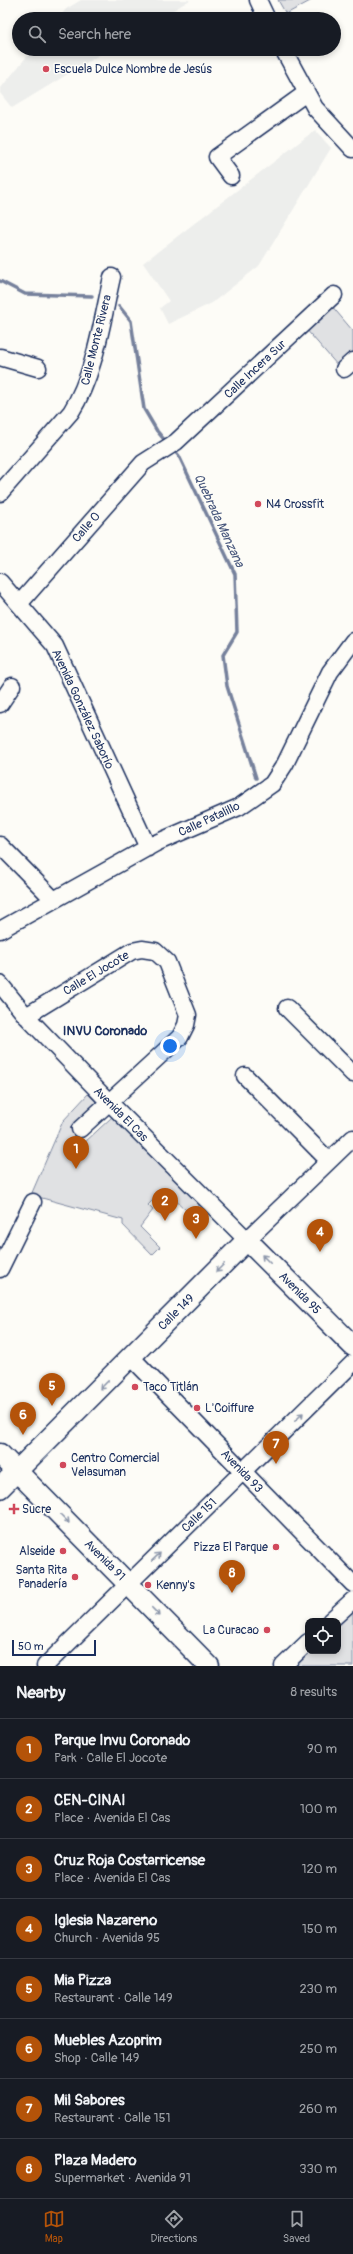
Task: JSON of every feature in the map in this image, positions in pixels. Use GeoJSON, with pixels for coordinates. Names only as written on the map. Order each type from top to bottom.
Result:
{"type":"FeatureCollection","features":[{"type":"Feature","properties":{"kind":"main road","name":"Avenida 95"},"geometry":{"type":"LineString","coordinates":[[247,1240],[353,1346]]}},
{"type":"Feature","properties":{"kind":"main road","name":"Calle 149"},"geometry":{"type":"LineString","coordinates":[[0,1488],[18,1472],[247,1240]]}},
{"type":"Feature","properties":{"kind":"main road","name":"Avenida 91"},"geometry":{"type":"LineString","coordinates":[[0,1454],[209,1666]]}},
{"type":"Feature","properties":{"kind":"street"},"geometry":{"type":"LineString","coordinates":[[258,0],[264,12]]}},
{"type":"Feature","properties":{"kind":"street"},"geometry":{"type":"LineString","coordinates":[[287,56],[306,93],[326,123],[353,149]]}},
{"type":"Feature","properties":{"kind":"street"},"geometry":{"type":"LineString","coordinates":[[231,176],[217,157],[306,93]]}},
{"type":"Feature","properties":{"kind":"street","name":"Calle Monte Rivera"},"geometry":{"type":"LineString","coordinates":[[0,493],[71,412],[80,398],[88,378],[112,277]]}},
{"type":"Feature","properties":{"kind":"street","name":"Calle Incera Sur"},"geometry":{"type":"LineString","coordinates":[[156,453],[176,442],[334,295]]}},
{"type":"Feature","properties":{"kind":"street"},"geometry":{"type":"LineString","coordinates":[[0,357],[38,368]]}},
{"type":"Feature","properties":{"kind":"street","name":"Calle 0"},"geometry":{"type":"LineString","coordinates":[[19,604],[143,463],[156,453]]}},
{"type":"Feature","properties":{"kind":"street","name":"Avenida González Saborío"},"geometry":{"type":"LineString","coordinates":[[0,582],[55,646],[148,848]]}},
{"type":"Feature","properties":{"kind":"street","name":"Calle Patalillo"},"geometry":{"type":"LineString","coordinates":[[0,930],[148,848],[239,807],[272,784],[288,758],[330,672],[353,641]]}},
{"type":"Feature","properties":{"kind":"street"},"geometry":{"type":"LineString","coordinates":[[0,704],[12,686]]}},
{"type":"Feature","properties":{"kind":"street"},"geometry":{"type":"LineString","coordinates":[[0,844],[54,900]]}},
{"type":"Feature","properties":{"kind":"street","name":"Calle El Jocote"},"geometry":{"type":"LineString","coordinates":[[26,1016],[132,951],[142,949],[155,951],[167,962],[188,1015],[186,1025],[180,1037],[108,1101],[80,1129]]}},
{"type":"Feature","properties":{"kind":"street","name":"Avenida El Cas"},"geometry":{"type":"LineString","coordinates":[[0,984],[26,1016],[108,1101],[247,1240]]}},
{"type":"Feature","properties":{"kind":"street"},"geometry":{"type":"LineString","coordinates":[[287,1008],[353,1074]]}},
{"type":"Feature","properties":{"kind":"street"},"geometry":{"type":"LineString","coordinates":[[245,1076],[329,1161]]}},
{"type":"Feature","properties":{"kind":"street","name":"Calle 149"},"geometry":{"type":"LineString","coordinates":[[247,1240],[353,1138]]}},
{"type":"Feature","properties":{"kind":"street"},"geometry":{"type":"LineString","coordinates":[[0,1269],[34,1202]]}},
{"type":"Feature","properties":{"kind":"street","name":"Avenida 93"},"geometry":{"type":"LineString","coordinates":[[131,1357],[353,1584]]}},
{"type":"Feature","properties":{"kind":"street","name":"Calle 151"},"geometry":{"type":"LineString","coordinates":[[45,1666],[353,1363]]}},
{"type":"Feature","properties":{"kind":"street"},"geometry":{"type":"LineString","coordinates":[[333,1618],[353,1600]]}},
{"type":"Feature","properties":{"kind":"street"},"geometry":{"type":"LineString","coordinates":[[283,1666],[305,1645]]}},
{"type":"Feature","properties":{"kind":"shaded area"},"geometry":{"type":"Polygon","coordinates":[[[81,0],[190,0],[170,12],[64,12],[81,0]]]}},
{"type":"Feature","properties":{"kind":"shaded area"},"geometry":{"type":"Polygon","coordinates":[[[278,0],[312,0],[290,12],[285,12],[278,0]]]}},
{"type":"Feature","properties":{"kind":"shaded area","name":"Escuela Dulce Nombre de Jesús"},"geometry":{"type":"Polygon","coordinates":[[[27,56],[97,56],[12,108],[0,93],[0,89],[27,56]]]}},
{"type":"Feature","properties":{"kind":"shaded area"},"geometry":{"type":"Polygon","coordinates":[[[315,130],[331,148],[259,266],[212,303],[168,324],[160,308],[169,301],[143,263],[315,130]]]}},
{"type":"Feature","properties":{"kind":"shaded area"},"geometry":{"type":"Polygon","coordinates":[[[331,305],[353,331],[353,352],[338,366],[305,328],[331,305]]]}},
{"type":"Feature","properties":{"kind":"shaded area"},"geometry":{"type":"Polygon","coordinates":[[[88,1094],[96,1102],[70,1128],[84,1143],[112,1117],[200,1204],[191,1215],[164,1189],[148,1205],[153,1210],[140,1227],[160,1247],[152,1255],[123,1225],[123,1220],[31,1195],[63,1121],[88,1094]]]}},
{"type":"Feature","properties":{"kind":"shaded area"},"geometry":{"type":"Polygon","coordinates":[[[353,1604],[353,1666],[290,1666],[305,1654],[341,1654],[341,1618],[353,1604]]]}},
{"type":"Feature","properties":{"kind":"waterway","name":"Quebrada Manzana"},"geometry":{"type":"LineString","coordinates":[[0,281],[25,294],[92,296]]}},
{"type":"Feature","properties":{"kind":"waterway","name":"Quebrada Manzana"},"geometry":{"type":"LineString","coordinates":[[119,306],[131,321],[144,409],[157,431],[167,443]]}},
{"type":"Feature","properties":{"kind":"waterway","name":"Quebrada Manzana"},"geometry":{"type":"LineString","coordinates":[[173,449],[179,456],[235,574],[237,632],[223,655],[227,686],[256,778]]}},
{"type":"Feature","properties":{"kind":"place","name":"Escuela Dulce Nombre de Jesús"},"geometry":{"type":"Point","coordinates":[46,69]}},
{"type":"Feature","properties":{"kind":"place","name":"N4 Crossfit"},"geometry":{"type":"Point","coordinates":[258,504]}},
{"type":"Feature","properties":{"kind":"place","name":"Parque Invu Coronado"},"geometry":{"type":"Point","coordinates":[76,1169]}},
{"type":"Feature","properties":{"kind":"place","name":"CEN-CINAI"},"geometry":{"type":"Point","coordinates":[165,1221]}},
{"type":"Feature","properties":{"kind":"place","name":"Cruz Roja Costarricense"},"geometry":{"type":"Point","coordinates":[196,1239]}},
{"type":"Feature","properties":{"kind":"place","name":"Iglesia Nazareno"},"geometry":{"type":"Point","coordinates":[320,1252]}},
{"type":"Feature","properties":{"kind":"place","name":"Taco Titlán"},"geometry":{"type":"Point","coordinates":[135,1387]}},
{"type":"Feature","properties":{"kind":"place","name":"Mia Pizza"},"geometry":{"type":"Point","coordinates":[52,1406]}},
{"type":"Feature","properties":{"kind":"place","name":"L'Coiffure"},"geometry":{"type":"Point","coordinates":[197,1408]}},
{"type":"Feature","properties":{"kind":"place","name":"Muebles Azoprim"},"geometry":{"type":"Point","coordinates":[23,1435]}},
{"type":"Feature","properties":{"kind":"place","name":"Mil Sabores"},"geometry":{"type":"Point","coordinates":[276,1464]}},
{"type":"Feature","properties":{"kind":"place","name":"Centro Comercial Velasuman"},"geometry":{"type":"Point","coordinates":[63,1465]}},
{"type":"Feature","properties":{"kind":"place","name":"Sucre"},"geometry":{"type":"Point","coordinates":[14,1509]}},
{"type":"Feature","properties":{"kind":"place","name":"Pizza El Parque"},"geometry":{"type":"Point","coordinates":[276,1547]}},
{"type":"Feature","properties":{"kind":"place","name":"Alseide"},"geometry":{"type":"Point","coordinates":[63,1551]}},
{"type":"Feature","properties":{"kind":"place","name":"Santa Rita Panadería"},"geometry":{"type":"Point","coordinates":[75,1577]}},
{"type":"Feature","properties":{"kind":"place","name":"Kenny's"},"geometry":{"type":"Point","coordinates":[148,1585]}},
{"type":"Feature","properties":{"kind":"place","name":"Plaza Madero"},"geometry":{"type":"Point","coordinates":[232,1593]}},
{"type":"Feature","properties":{"kind":"place","name":"La Curacao"},"geometry":{"type":"Point","coordinates":[267,1630]}},
{"type":"Feature","properties":{"kind":"district","name":"INVU Coronado"},"geometry":{"type":"Point","coordinates":[105,1030]}}]}
